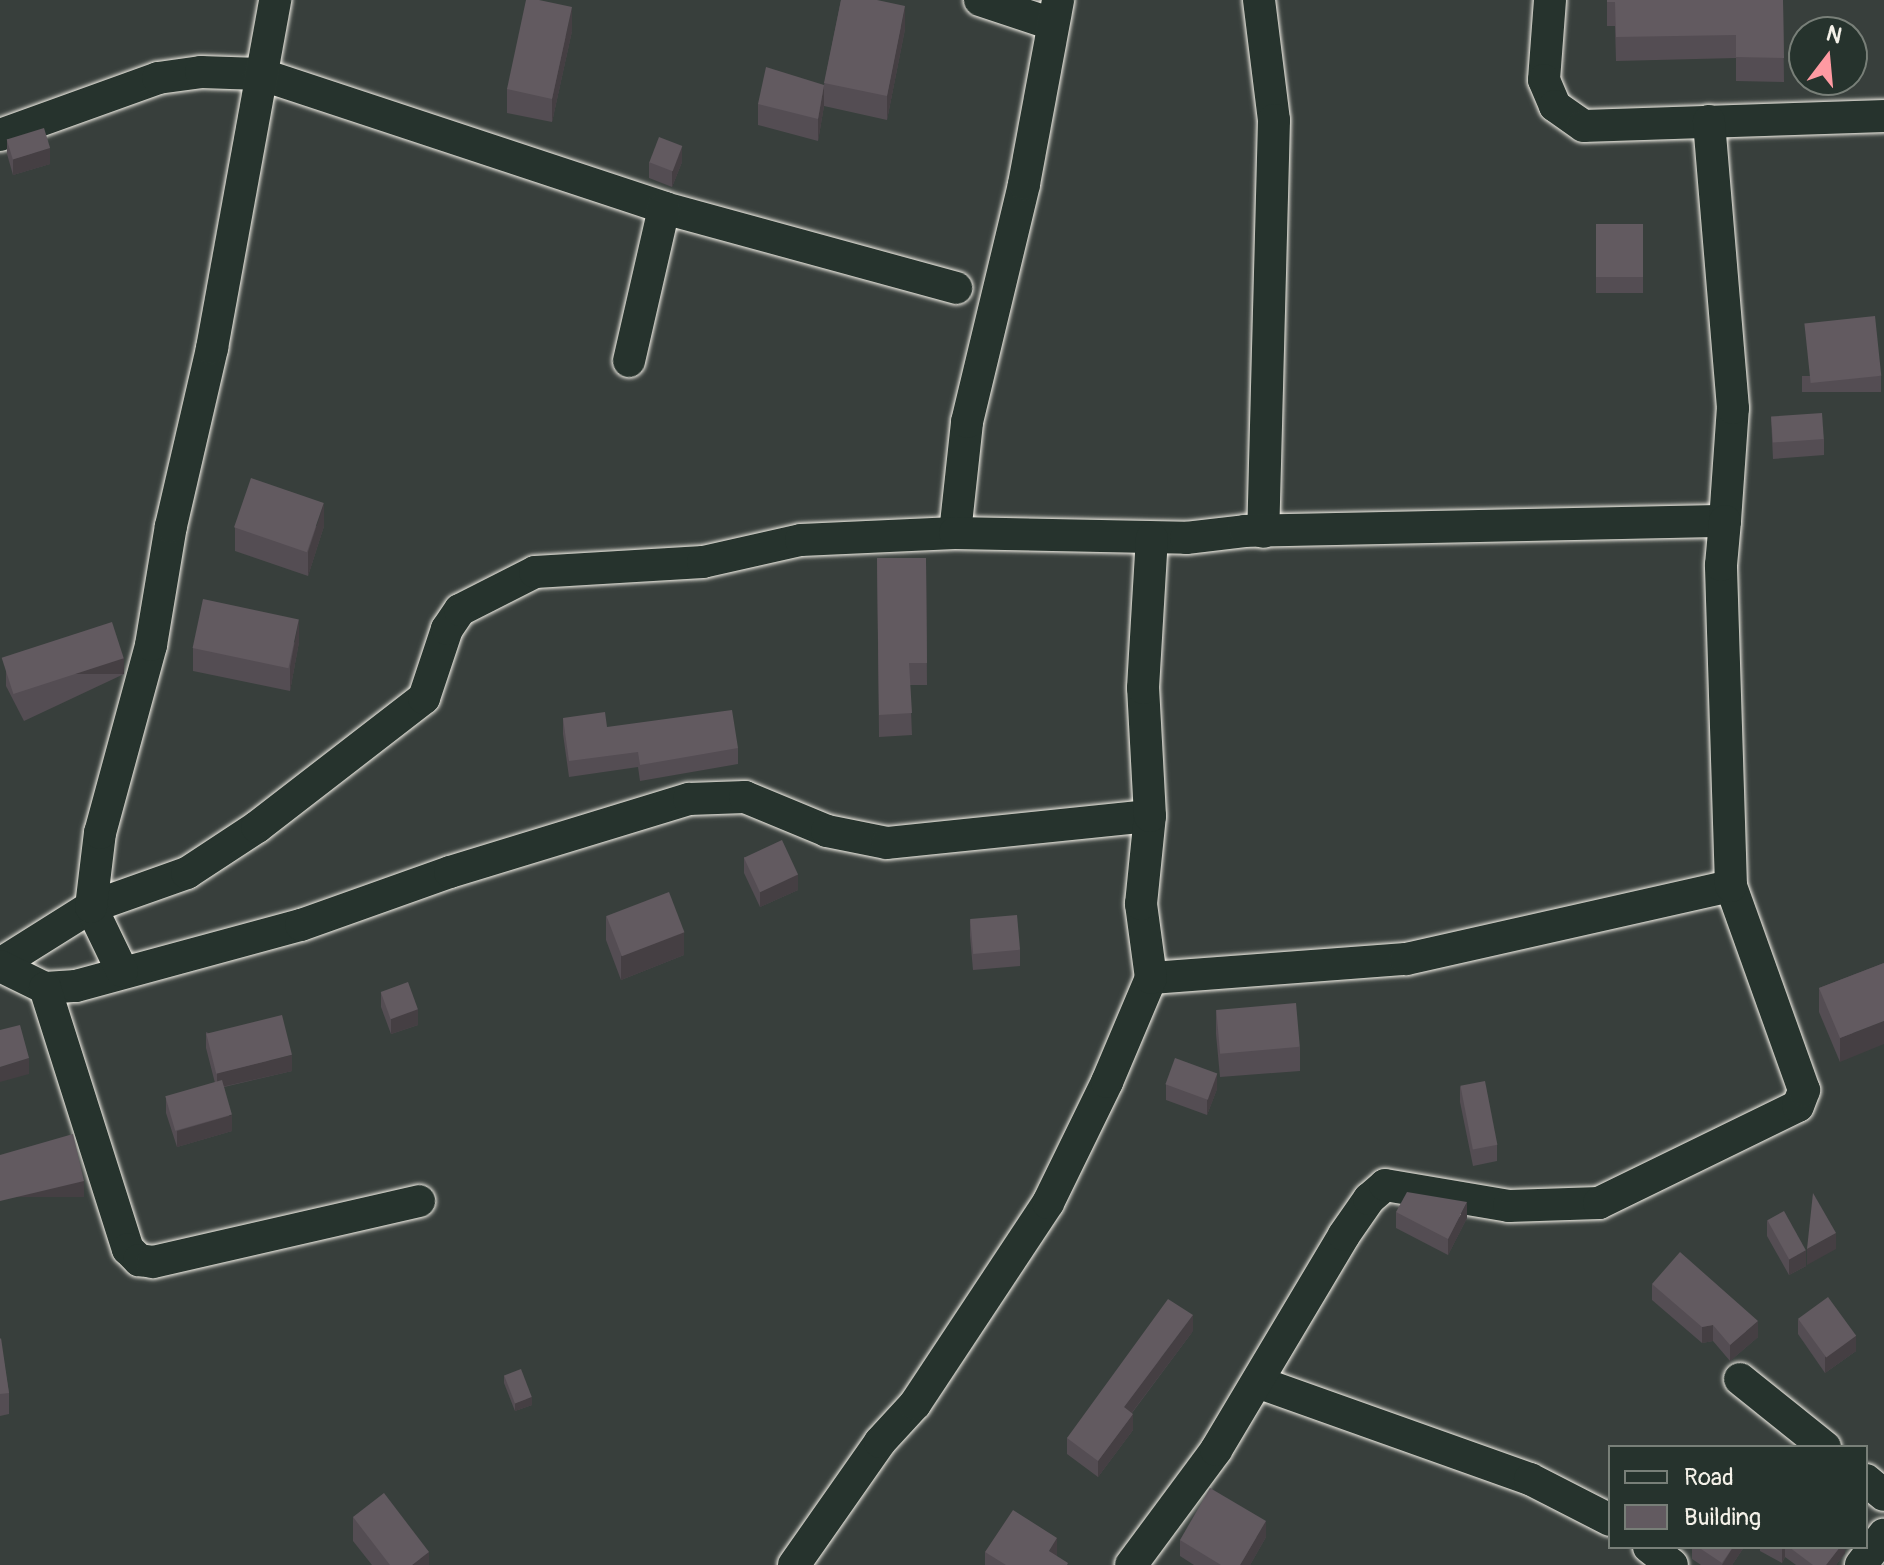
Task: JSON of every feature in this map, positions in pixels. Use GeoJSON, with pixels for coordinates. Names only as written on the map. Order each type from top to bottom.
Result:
{"type":"FeatureCollection","features":[{"type":"Feature","properties":{"kind":"street"},"geometry":{"type":"LineString","coordinates":[[122,971],[91,907],[100,833],[151,645],[171,526],[212,348],[275,0]]}},
{"type":"Feature","properties":{"kind":"street"},"geometry":{"type":"LineString","coordinates":[[955,533],[967,422],[1024,184],[1055,12],[980,0]]}},
{"type":"Feature","properties":{"kind":"street"},"geometry":{"type":"LineString","coordinates":[[1259,0],[1274,120],[1263,532]]}},
{"type":"Feature","properties":{"kind":"street"},"geometry":{"type":"LineString","coordinates":[[1550,0],[1544,80],[1555,106],[1584,126],[1884,116]]}},
{"type":"Feature","properties":{"kind":"street"},"geometry":{"type":"LineString","coordinates":[[0,135],[158,78],[201,72],[260,74],[664,208],[956,288]]}},
{"type":"Feature","properties":{"kind":"street"},"geometry":{"type":"LineString","coordinates":[[1131,1565],[1260,1383],[1344,1235],[1369,1199],[1385,1185],[1509,1206],[1599,1203],[1798,1106],[1804,1090],[1731,886],[1721,565],[1733,462],[1733,408],[1709,121]]}},
{"type":"Feature","properties":{"kind":"street"},"geometry":{"type":"LineString","coordinates":[[629,361],[664,208]]}},
{"type":"Feature","properties":{"kind":"street"},"geometry":{"type":"LineString","coordinates":[[0,965],[91,907],[210,860],[416,705],[429,690],[454,619],[495,588],[535,572],[703,562],[801,540],[955,533],[1152,538],[1263,532],[1725,521]]}},
{"type":"Feature","properties":{"kind":"street"},"geometry":{"type":"LineString","coordinates":[[794,1565],[880,1442],[915,1404],[1048,1203],[1151,978],[1141,904],[1150,816],[1143,688],[1152,538]]}},
{"type":"Feature","properties":{"kind":"street"},"geometry":{"type":"LineString","coordinates":[[0,965],[45,988],[76,986],[122,971],[301,925],[450,872],[689,799],[745,797],[798,822],[887,843],[1150,816]]}},
{"type":"Feature","properties":{"kind":"street"},"geometry":{"type":"LineString","coordinates":[[1151,978],[1406,959],[1731,886]]}},
{"type":"Feature","properties":{"kind":"street"},"geometry":{"type":"LineString","coordinates":[[45,988],[128,1249],[139,1260],[153,1262],[419,1201]]}},
{"type":"Feature","properties":{"kind":"street"},"geometry":{"type":"LineString","coordinates":[[1740,1379],[1822,1445]]}},
{"type":"Feature","properties":{"kind":"street"},"geometry":{"type":"LineString","coordinates":[[1260,1383],[1530,1479],[1608,1519]]}},
{"type":"Feature","properties":{"kind":"street"},"geometry":{"type":"LineString","coordinates":[[1868,1482],[1884,1495]]}},
{"type":"Feature","properties":{"kind":"street"},"geometry":{"type":"LineString","coordinates":[[1861,1565],[1884,1535]]}},
{"type":"Feature","properties":{"kind":"street"},"geometry":{"type":"LineString","coordinates":[[1652,1549],[1672,1565]]}},
{"type":"Feature","properties":{"kind":"building"},"geometry":{"type":"Polygon","coordinates":[[[526,0],[572,7],[552,99],[507,89],[526,0]]]}},
{"type":"Feature","properties":{"kind":"building"},"geometry":{"type":"Polygon","coordinates":[[[841,0],[877,0],[905,6],[887,96],[824,83],[841,0]]]}},
{"type":"Feature","properties":{"kind":"building"},"geometry":{"type":"Polygon","coordinates":[[[1607,0],[1783,0],[1784,58],[1736,57],[1736,35],[1616,37],[1615,2],[1607,0]]]}},
{"type":"Feature","properties":{"kind":"building"},"geometry":{"type":"Polygon","coordinates":[[[766,67],[824,85],[818,119],[758,104],[766,67]]]}},
{"type":"Feature","properties":{"kind":"building"},"geometry":{"type":"Polygon","coordinates":[[[44,128],[50,148],[13,159],[7,139],[44,128]]]}},
{"type":"Feature","properties":{"kind":"building"},"geometry":{"type":"Polygon","coordinates":[[[659,137],[682,146],[673,171],[649,162],[659,137]]]}},
{"type":"Feature","properties":{"kind":"building"},"geometry":{"type":"Polygon","coordinates":[[[1596,224],[1643,224],[1643,277],[1596,277],[1596,224]]]}},
{"type":"Feature","properties":{"kind":"building"},"geometry":{"type":"Polygon","coordinates":[[[1875,316],[1881,376],[1811,383],[1804,323],[1875,316]]]}},
{"type":"Feature","properties":{"kind":"building"},"geometry":{"type":"Polygon","coordinates":[[[1822,413],[1824,439],[1773,442],[1771,417],[1822,413]]]}},
{"type":"Feature","properties":{"kind":"building"},"geometry":{"type":"Polygon","coordinates":[[[251,478],[324,503],[307,552],[234,527],[251,478]]]}},
{"type":"Feature","properties":{"kind":"building"},"geometry":{"type":"Polygon","coordinates":[[[877,558],[926,558],[927,663],[909,663],[912,713],[879,715],[877,558]]]}},
{"type":"Feature","properties":{"kind":"building"},"geometry":{"type":"Polygon","coordinates":[[[203,599],[299,619],[288,668],[193,648],[203,599]]]}},
{"type":"Feature","properties":{"kind":"building"},"geometry":{"type":"Polygon","coordinates":[[[112,622],[124,658],[13,694],[2,658],[112,622]]]}},
{"type":"Feature","properties":{"kind":"building"},"geometry":{"type":"Polygon","coordinates":[[[732,710],[738,748],[640,765],[638,752],[569,761],[563,718],[605,712],[607,727],[732,710]]]}},
{"type":"Feature","properties":{"kind":"building"},"geometry":{"type":"Polygon","coordinates":[[[782,840],[798,874],[760,892],[744,858],[782,840]]]}},
{"type":"Feature","properties":{"kind":"building"},"geometry":{"type":"Polygon","coordinates":[[[669,892],[684,932],[622,956],[606,916],[669,892]]]}},
{"type":"Feature","properties":{"kind":"building"},"geometry":{"type":"Polygon","coordinates":[[[1017,915],[1020,950],[973,954],[970,919],[1017,915]]]}},
{"type":"Feature","properties":{"kind":"building"},"geometry":{"type":"Polygon","coordinates":[[[1884,963],[1884,1021],[1840,1038],[1819,988],[1884,963]]]}},
{"type":"Feature","properties":{"kind":"building"},"geometry":{"type":"Polygon","coordinates":[[[408,982],[418,1009],[391,1019],[381,992],[408,982]]]}},
{"type":"Feature","properties":{"kind":"building"},"geometry":{"type":"Polygon","coordinates":[[[1296,1003],[1300,1047],[1220,1054],[1216,1010],[1296,1003]]]}},
{"type":"Feature","properties":{"kind":"building"},"geometry":{"type":"Polygon","coordinates":[[[282,1015],[292,1055],[216,1074],[206,1034],[282,1015]]]}},
{"type":"Feature","properties":{"kind":"building"},"geometry":{"type":"Polygon","coordinates":[[[20,1025],[29,1058],[0,1067],[0,1030],[20,1025]]]}},
{"type":"Feature","properties":{"kind":"building"},"geometry":{"type":"Polygon","coordinates":[[[1175,1058],[1217,1073],[1208,1100],[1165,1084],[1175,1058]]]}},
{"type":"Feature","properties":{"kind":"building"},"geometry":{"type":"Polygon","coordinates":[[[222,1080],[232,1115],[175,1131],[165,1096],[222,1080]]]}},
{"type":"Feature","properties":{"kind":"building"},"geometry":{"type":"Polygon","coordinates":[[[1485,1081],[1497,1145],[1473,1150],[1460,1086],[1485,1081]]]}},
{"type":"Feature","properties":{"kind":"building"},"geometry":{"type":"Polygon","coordinates":[[[73,1134],[84,1181],[0,1201],[0,1155],[73,1134]]]}},
{"type":"Feature","properties":{"kind":"building"},"geometry":{"type":"Polygon","coordinates":[[[1407,1192],[1467,1202],[1448,1239],[1396,1212],[1407,1192]]]}},
{"type":"Feature","properties":{"kind":"building"},"geometry":{"type":"Polygon","coordinates":[[[1813,1193],[1836,1233],[1807,1249],[1813,1193]]]}},
{"type":"Feature","properties":{"kind":"building"},"geometry":{"type":"Polygon","coordinates":[[[1784,1211],[1806,1250],[1789,1260],[1767,1220],[1784,1211]]]}},
{"type":"Feature","properties":{"kind":"building"},"geometry":{"type":"Polygon","coordinates":[[[1680,1252],[1758,1321],[1730,1345],[1713,1325],[1702,1327],[1652,1284],[1680,1252]]]}},
{"type":"Feature","properties":{"kind":"building"},"geometry":{"type":"Polygon","coordinates":[[[1828,1297],[1856,1336],[1826,1358],[1798,1319],[1828,1297]]]}},
{"type":"Feature","properties":{"kind":"building"},"geometry":{"type":"Polygon","coordinates":[[[1168,1299],[1193,1315],[1124,1407],[1133,1414],[1098,1461],[1067,1438],[1168,1299]]]}},
{"type":"Feature","properties":{"kind":"building"},"geometry":{"type":"Polygon","coordinates":[[[0,1339],[9,1393],[0,1394],[0,1339]]]}},
{"type":"Feature","properties":{"kind":"building"},"geometry":{"type":"Polygon","coordinates":[[[521,1369],[532,1397],[515,1403],[504,1375],[521,1369]]]}},
{"type":"Feature","properties":{"kind":"building"},"geometry":{"type":"Polygon","coordinates":[[[1210,1488],[1266,1521],[1240,1565],[1221,1565],[1180,1540],[1210,1488]]]}},
{"type":"Feature","properties":{"kind":"building"},"geometry":{"type":"Polygon","coordinates":[[[384,1493],[429,1552],[412,1565],[390,1565],[353,1517],[384,1493]]]}},
{"type":"Feature","properties":{"kind":"building"},"geometry":{"type":"Polygon","coordinates":[[[1013,1510],[1057,1538],[1049,1551],[1067,1565],[1006,1565],[985,1552],[1013,1510]]]}},
{"type":"Feature","properties":{"kind":"building"},"geometry":{"type":"Polygon","coordinates":[[[1701,1549],[1732,1549],[1722,1563],[1701,1549]]]}},
{"type":"Feature","properties":{"kind":"building"},"geometry":{"type":"Polygon","coordinates":[[[1792,1549],[1838,1549],[1826,1565],[1813,1565],[1792,1549]]]}}]}
